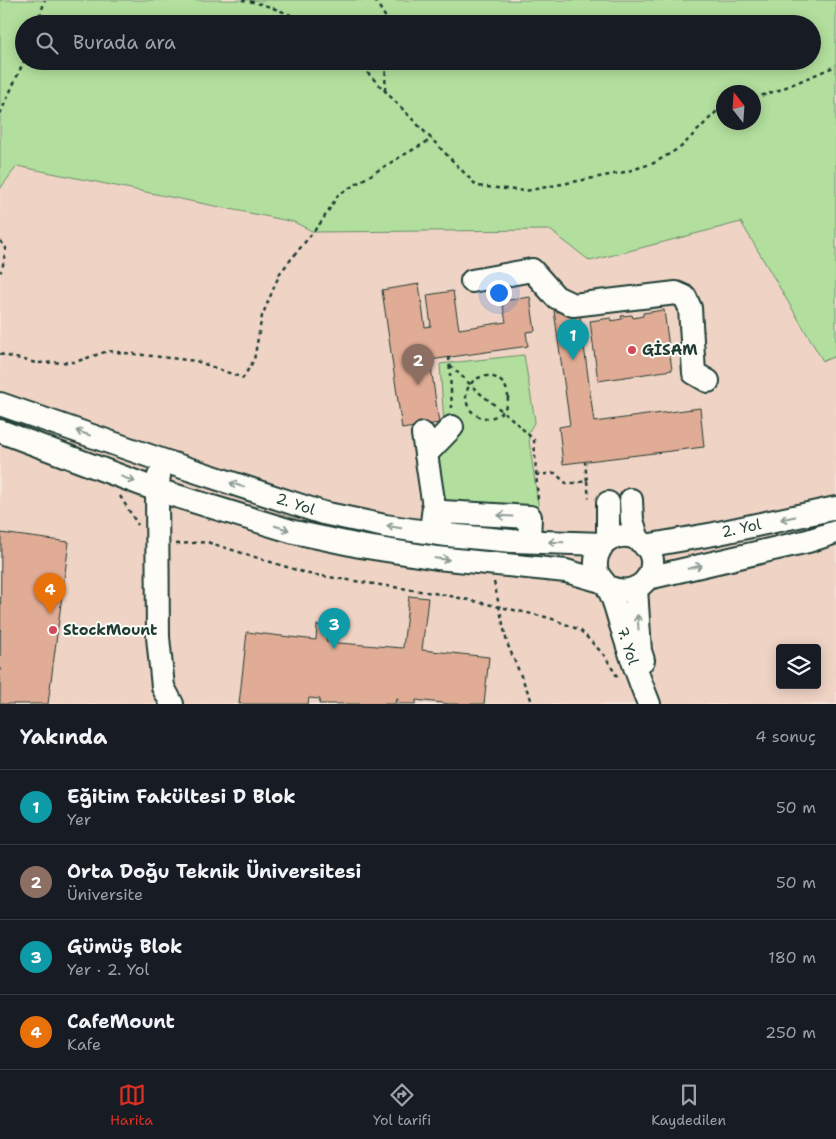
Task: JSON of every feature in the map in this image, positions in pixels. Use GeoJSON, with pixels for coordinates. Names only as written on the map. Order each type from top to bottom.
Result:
{"type":"FeatureCollection","features":[{"type":"Feature","properties":{"kind":"street"},"geometry":{"type":"LineString","coordinates":[[472,281],[532,270],[556,297],[573,305],[676,293],[686,297],[690,308],[694,372],[708,381]]}},
{"type":"Feature","properties":{"kind":"street","name":"2. Yol"},"geometry":{"type":"LineString","coordinates":[[0,404],[323,514],[434,534],[529,541],[606,542],[621,536],[630,536],[642,543],[714,534],[836,508]]}},
{"type":"Feature","properties":{"kind":"street"},"geometry":{"type":"LineString","coordinates":[[434,534],[434,507],[424,444],[452,428]]}},
{"type":"Feature","properties":{"kind":"street","name":"2. Yol"},"geometry":{"type":"LineString","coordinates":[[0,431],[157,490],[294,532],[351,544],[437,558],[566,571],[605,584],[616,591],[626,592],[642,583],[808,541],[836,532]]}},
{"type":"Feature","properties":{"kind":"street"},"geometry":{"type":"LineString","coordinates":[[161,460],[157,490],[158,637],[163,687],[172,704]]}},
{"type":"Feature","properties":{"kind":"street"},"geometry":{"type":"LineString","coordinates":[[598,500],[606,542],[599,550],[596,566],[597,574],[605,584]]}},
{"type":"Feature","properties":{"kind":"street"},"geometry":{"type":"LineString","coordinates":[[631,500],[632,520],[642,543],[650,553],[652,562],[651,570],[642,583]]}},
{"type":"Feature","properties":{"kind":"street"},"geometry":{"type":"LineString","coordinates":[[434,534],[442,512],[530,517],[529,541]]}},
{"type":"Feature","properties":{"kind":"street","name":"7. Yol"},"geometry":{"type":"LineString","coordinates":[[642,583],[640,651],[654,704]]}},
{"type":"Feature","properties":{"kind":"street","name":"7. Yol"},"geometry":{"type":"LineString","coordinates":[[605,584],[649,704]]}},
{"type":"Feature","properties":{"kind":"path"},"geometry":{"type":"LineString","coordinates":[[40,15],[45,0]]}},
{"type":"Feature","properties":{"kind":"path"},"geometry":{"type":"LineString","coordinates":[[242,0],[250,1],[288,15]]}},
{"type":"Feature","properties":{"kind":"path"},"geometry":{"type":"LineString","coordinates":[[375,0],[384,15]]}},
{"type":"Feature","properties":{"kind":"path"},"geometry":{"type":"LineString","coordinates":[[761,96],[836,66]]}},
{"type":"Feature","properties":{"kind":"path"},"geometry":{"type":"LineString","coordinates":[[0,114],[20,70]]}},
{"type":"Feature","properties":{"kind":"path"},"geometry":{"type":"LineString","coordinates":[[365,70],[477,186],[525,191],[625,172],[654,163],[681,147],[716,112]]}},
{"type":"Feature","properties":{"kind":"path"},"geometry":{"type":"LineString","coordinates":[[385,91],[386,70]]}},
{"type":"Feature","properties":{"kind":"path"},"geometry":{"type":"LineString","coordinates":[[0,354],[36,363],[74,362],[108,352],[196,360],[243,378],[254,360],[262,316],[280,273],[322,221],[338,195],[432,139]]}},
{"type":"Feature","properties":{"kind":"path"},"geometry":{"type":"LineString","coordinates":[[0,241],[6,248],[0,272]]}},
{"type":"Feature","properties":{"kind":"path"},"geometry":{"type":"LineString","coordinates":[[450,357],[452,428]]}},
{"type":"Feature","properties":{"kind":"path"},"geometry":{"type":"LineString","coordinates":[[450,365],[534,440],[539,510],[530,517]]}},
{"type":"Feature","properties":{"kind":"path"},"geometry":{"type":"LineString","coordinates":[[491,375],[501,380],[506,389],[506,407],[503,412],[488,420],[471,413],[465,397],[470,384],[474,378],[491,375]]}},
{"type":"Feature","properties":{"kind":"path"},"geometry":{"type":"LineString","coordinates":[[585,462],[587,481],[598,500]]}},
{"type":"Feature","properties":{"kind":"path"},"geometry":{"type":"LineString","coordinates":[[536,475],[555,473],[568,484],[587,481]]}},
{"type":"Feature","properties":{"kind":"path"},"geometry":{"type":"LineString","coordinates":[[115,492],[138,525],[158,540],[176,544],[207,542],[309,574],[446,595],[550,618],[580,630],[605,656],[622,686]]}},
{"type":"Feature","properties":{"kind":"path"},"geometry":{"type":"LineString","coordinates":[[490,563],[507,643],[533,704]]}},
{"type":"Feature","properties":{"kind":"shaded area"},"geometry":{"type":"Polygon","coordinates":[[[0,0],[836,0],[836,704],[0,704],[0,0]]]}},
{"type":"Feature","properties":{"kind":"green space"},"geometry":{"type":"Polygon","coordinates":[[[0,0],[836,0],[836,356],[823,361],[741,222],[590,261],[550,230],[314,232],[294,222],[17,166],[0,189],[0,0]]]}},
{"type":"Feature","properties":{"kind":"green space"},"geometry":{"type":"Polygon","coordinates":[[[524,355],[535,421],[528,433],[539,510],[437,506],[432,464],[444,423],[440,364],[524,355]]]}},
{"type":"Feature","properties":{"kind":"green space"},"geometry":{"type":"Polygon","coordinates":[[[454,520],[517,524],[517,532],[454,527],[454,520]]]}},
{"type":"Feature","properties":{"kind":"building"},"geometry":{"type":"Polygon","coordinates":[[[419,284],[425,327],[431,326],[427,295],[453,291],[459,329],[506,322],[502,301],[530,297],[535,331],[526,332],[528,346],[430,360],[439,423],[402,429],[382,290],[419,284]]]}},
{"type":"Feature","properties":{"kind":"building"},"geometry":{"type":"Polygon","coordinates":[[[579,308],[594,422],[700,408],[704,447],[563,464],[559,427],[570,425],[554,311],[579,308]]]}},
{"type":"Feature","properties":{"kind":"building"},"geometry":{"type":"Polygon","coordinates":[[[664,310],[672,370],[598,381],[590,321],[611,318],[611,321],[622,319],[621,316],[632,315],[633,318],[643,316],[643,313],[664,310]]]}},
{"type":"Feature","properties":{"kind":"building"},"geometry":{"type":"Polygon","coordinates":[[[1,533],[69,542],[48,704],[0,704],[1,533]]]}},
{"type":"Feature","properties":{"kind":"building"},"geometry":{"type":"Polygon","coordinates":[[[409,596],[428,598],[422,650],[489,657],[484,704],[450,704],[416,700],[416,704],[397,704],[398,699],[396,699],[395,704],[319,704],[320,699],[309,698],[308,704],[239,704],[247,632],[316,640],[317,625],[328,626],[326,642],[403,648],[409,596]]]}},
{"type":"Feature","properties":{"kind":"place","name":"GİSAM"},"geometry":{"type":"Point","coordinates":[632,350]}},
{"type":"Feature","properties":{"kind":"place","name":"Eğitim Fakültesi D Blok"},"geometry":{"type":"Point","coordinates":[573,360]}},
{"type":"Feature","properties":{"kind":"place","name":"Orta Doğu Teknik Üniversitesi"},"geometry":{"type":"Point","coordinates":[418,385]}},
{"type":"Feature","properties":{"kind":"place","name":"CafeMount"},"geometry":{"type":"Point","coordinates":[50,614]}},
{"type":"Feature","properties":{"kind":"place","name":"StockMount"},"geometry":{"type":"Point","coordinates":[53,630]}},
{"type":"Feature","properties":{"kind":"place","name":"Gümüş Blok"},"geometry":{"type":"Point","coordinates":[334,649]}}]}
